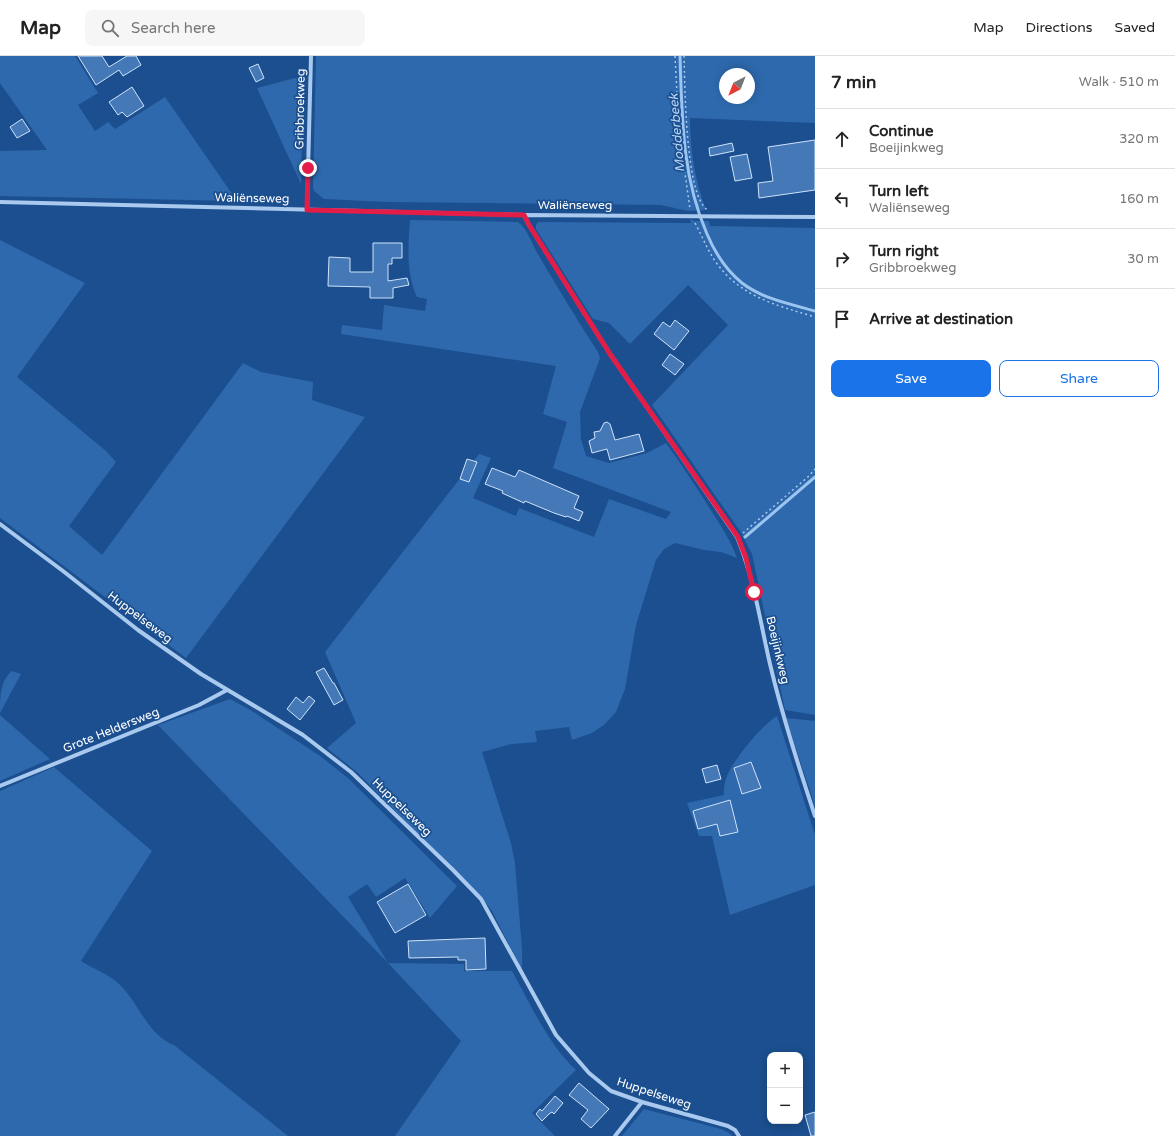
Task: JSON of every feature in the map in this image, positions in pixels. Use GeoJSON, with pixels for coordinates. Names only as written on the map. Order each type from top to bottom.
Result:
{"type":"FeatureCollection","features":[{"type":"Feature","properties":{"kind":"street","name":"Gribbroekweg"},"geometry":{"type":"LineString","coordinates":[[307,210],[311,56]]}},
{"type":"Feature","properties":{"kind":"street","name":"Waliënseweg"},"geometry":{"type":"LineString","coordinates":[[0,202],[524,215],[815,217]]}},
{"type":"Feature","properties":{"kind":"street","name":"Boeijinkweg"},"geometry":{"type":"LineString","coordinates":[[524,215],[610,354],[738,537],[746,558],[770,664],[790,742],[815,816]]}},
{"type":"Feature","properties":{"kind":"street","name":"Huppelseweg"},"geometry":{"type":"LineString","coordinates":[[0,524],[64,571],[138,630],[201,674],[303,735],[351,772],[454,870],[481,899],[556,1035],[589,1073],[611,1091],[642,1102],[728,1126],[735,1130],[739,1136]]}},
{"type":"Feature","properties":{"kind":"street","name":"Grote Heldersweg"},"geometry":{"type":"LineString","coordinates":[[0,786],[199,705],[227,690]]}},
{"type":"Feature","properties":{"kind":"street"},"geometry":{"type":"LineString","coordinates":[[615,1136],[642,1102]]}},
{"type":"Feature","properties":{"kind":"path"},"geometry":{"type":"LineString","coordinates":[[675,56],[679,131],[691,216],[716,262],[736,283],[749,293],[767,302],[815,317]]}},
{"type":"Feature","properties":{"kind":"path"},"geometry":{"type":"LineString","coordinates":[[684,56],[688,142],[692,176],[701,204],[704,208],[710,210]]}},
{"type":"Feature","properties":{"kind":"path"},"geometry":{"type":"LineString","coordinates":[[738,537],[815,469]]}},
{"type":"Feature","properties":{"kind":"shaded area"},"geometry":{"type":"Polygon","coordinates":[[[0,56],[75,56],[98,93],[78,105],[95,131],[108,122],[115,129],[165,97],[237,201],[0,196],[0,151],[47,150],[0,83],[0,56]]]}},
{"type":"Feature","properties":{"kind":"shaded area"},"geometry":{"type":"Polygon","coordinates":[[[316,56],[815,56],[815,123],[690,118],[694,165],[706,210],[688,211],[661,205],[388,202],[324,199],[314,191],[316,56]]]}},
{"type":"Feature","properties":{"kind":"shaded area"},"geometry":{"type":"Polygon","coordinates":[[[303,76],[301,184],[257,88],[303,76]]]}},
{"type":"Feature","properties":{"kind":"shaded area"},"geometry":{"type":"Polygon","coordinates":[[[690,219],[695,221],[709,221],[710,226],[815,228],[815,715],[785,710],[752,554],[740,531],[652,405],[728,325],[688,285],[630,344],[609,323],[593,319],[536,229],[538,222],[691,223],[690,219]]]}},
{"type":"Feature","properties":{"kind":"shaded area"},"geometry":{"type":"Polygon","coordinates":[[[410,220],[518,222],[521,225],[560,292],[598,352],[600,358],[580,412],[581,439],[586,456],[609,463],[647,453],[666,443],[722,528],[737,558],[721,552],[704,550],[675,543],[664,549],[656,560],[636,625],[625,689],[616,712],[604,725],[592,733],[572,740],[569,727],[535,731],[537,742],[512,744],[482,752],[511,843],[515,863],[522,949],[522,970],[492,911],[485,902],[358,773],[327,748],[356,723],[325,652],[479,454],[491,458],[473,498],[516,516],[519,508],[594,537],[609,499],[666,519],[671,512],[553,468],[567,422],[543,414],[556,366],[341,334],[342,325],[382,330],[384,305],[425,311],[427,299],[417,297],[413,288],[409,269],[408,249],[410,220]]]}},
{"type":"Feature","properties":{"kind":"shaded area"},"geometry":{"type":"Polygon","coordinates":[[[0,240],[85,283],[17,377],[106,451],[116,462],[69,526],[102,555],[243,363],[261,372],[313,382],[312,400],[365,417],[186,658],[0,518],[0,240]]]}},
{"type":"Feature","properties":{"kind":"shaded area"},"geometry":{"type":"Polygon","coordinates":[[[12,671],[21,674],[0,713],[3,684],[5,679],[12,671]]]}},
{"type":"Feature","properties":{"kind":"shaded area"},"geometry":{"type":"Polygon","coordinates":[[[230,699],[252,711],[320,756],[348,778],[457,886],[430,918],[405,878],[376,897],[367,884],[348,897],[388,963],[158,725],[230,699]]]}},
{"type":"Feature","properties":{"kind":"shaded area"},"geometry":{"type":"Polygon","coordinates":[[[0,715],[50,759],[0,781],[0,715]]]}},
{"type":"Feature","properties":{"kind":"shaded area"},"geometry":{"type":"Polygon","coordinates":[[[777,716],[815,835],[815,885],[730,915],[712,836],[699,836],[687,803],[724,795],[728,774],[739,756],[763,728],[777,716]]]}},
{"type":"Feature","properties":{"kind":"shaded area"},"geometry":{"type":"Polygon","coordinates":[[[786,718],[815,721],[815,806],[786,718]]]}},
{"type":"Feature","properties":{"kind":"shaded area"},"geometry":{"type":"Polygon","coordinates":[[[54,767],[152,851],[81,961],[109,976],[118,983],[132,999],[157,1034],[174,1045],[288,1136],[0,1136],[0,791],[54,767]]]}},
{"type":"Feature","properties":{"kind":"shaded area"},"geometry":{"type":"Polygon","coordinates":[[[388,963],[464,964],[464,971],[512,971],[548,1036],[566,1060],[576,1070],[532,1113],[555,1136],[395,1136],[461,1041],[388,963]]]}},
{"type":"Feature","properties":{"kind":"shaded area"},"geometry":{"type":"Polygon","coordinates":[[[644,1109],[721,1129],[732,1136],[622,1136],[644,1109]]]}},
{"type":"Feature","properties":{"kind":"building"},"geometry":{"type":"Polygon","coordinates":[[[78,56],[102,56],[109,67],[127,56],[136,56],[141,65],[123,76],[119,70],[96,85],[78,56]]]}},
{"type":"Feature","properties":{"kind":"building"},"geometry":{"type":"Polygon","coordinates":[[[258,64],[264,78],[256,82],[249,68],[258,64]]]}},
{"type":"Feature","properties":{"kind":"building"},"geometry":{"type":"Polygon","coordinates":[[[132,87],[144,106],[127,117],[122,112],[118,115],[109,102],[132,87]]]}},
{"type":"Feature","properties":{"kind":"building"},"geometry":{"type":"Polygon","coordinates":[[[22,119],[30,131],[17,138],[10,127],[22,119]]]}},
{"type":"Feature","properties":{"kind":"building"},"geometry":{"type":"Polygon","coordinates":[[[815,140],[815,190],[759,198],[758,183],[773,181],[768,147],[815,140]]]}},
{"type":"Feature","properties":{"kind":"building"},"geometry":{"type":"Polygon","coordinates":[[[732,143],[734,151],[710,156],[709,148],[732,143]]]}},
{"type":"Feature","properties":{"kind":"building"},"geometry":{"type":"Polygon","coordinates":[[[747,154],[752,178],[735,181],[730,157],[747,154]]]}},
{"type":"Feature","properties":{"kind":"building"},"geometry":{"type":"Polygon","coordinates":[[[373,243],[402,243],[402,258],[392,258],[392,264],[388,264],[388,281],[407,278],[409,285],[393,288],[393,298],[370,298],[370,287],[328,286],[329,257],[350,258],[350,272],[373,272],[373,243]]]}},
{"type":"Feature","properties":{"kind":"building"},"geometry":{"type":"Polygon","coordinates":[[[675,320],[689,331],[674,350],[654,334],[663,322],[670,327],[675,320]]]}},
{"type":"Feature","properties":{"kind":"building"},"geometry":{"type":"Polygon","coordinates":[[[670,354],[684,364],[675,375],[662,365],[670,354]]]}},
{"type":"Feature","properties":{"kind":"building"},"geometry":{"type":"Polygon","coordinates":[[[607,422],[610,424],[615,440],[639,434],[644,451],[610,460],[607,449],[592,453],[589,441],[595,438],[594,432],[600,431],[604,423],[607,422]]]}},
{"type":"Feature","properties":{"kind":"building"},"geometry":{"type":"Polygon","coordinates":[[[467,459],[477,462],[469,482],[460,479],[467,459]]]}},
{"type":"Feature","properties":{"kind":"building"},"geometry":{"type":"Polygon","coordinates":[[[492,468],[515,477],[519,470],[579,496],[574,508],[583,512],[579,521],[525,501],[524,503],[502,493],[503,491],[485,484],[492,468]]]}},
{"type":"Feature","properties":{"kind":"building"},"geometry":{"type":"Polygon","coordinates":[[[324,668],[343,700],[334,705],[316,672],[324,668]]]}},
{"type":"Feature","properties":{"kind":"building"},"geometry":{"type":"Polygon","coordinates":[[[309,696],[315,701],[300,720],[287,709],[296,697],[303,703],[309,696]]]}},
{"type":"Feature","properties":{"kind":"building"},"geometry":{"type":"Polygon","coordinates":[[[751,762],[761,788],[742,794],[734,768],[751,762]]]}},
{"type":"Feature","properties":{"kind":"building"},"geometry":{"type":"Polygon","coordinates":[[[717,765],[721,779],[706,783],[702,769],[717,765]]]}},
{"type":"Feature","properties":{"kind":"building"},"geometry":{"type":"Polygon","coordinates":[[[730,800],[738,832],[720,836],[717,824],[698,829],[693,811],[730,800]]]}},
{"type":"Feature","properties":{"kind":"building"},"geometry":{"type":"Polygon","coordinates":[[[408,884],[426,915],[395,933],[377,902],[408,884]]]}},
{"type":"Feature","properties":{"kind":"building"},"geometry":{"type":"Polygon","coordinates":[[[485,938],[486,969],[466,970],[466,960],[458,960],[458,957],[409,958],[408,941],[485,938]]]}},
{"type":"Feature","properties":{"kind":"building"},"geometry":{"type":"Polygon","coordinates":[[[579,1083],[609,1109],[591,1128],[581,1119],[588,1110],[569,1095],[579,1083]]]}},
{"type":"Feature","properties":{"kind":"building"},"geometry":{"type":"Polygon","coordinates":[[[555,1096],[563,1103],[554,1114],[552,1112],[542,1121],[536,1114],[540,1109],[542,1111],[555,1096]]]}},
{"type":"Feature","properties":{"kind":"building"},"geometry":{"type":"Polygon","coordinates":[[[815,1112],[815,1136],[811,1136],[805,1115],[815,1112]]]}},
{"type":"Feature","properties":{"kind":"waterway","name":"Modderbeek"},"geometry":{"type":"LineString","coordinates":[[680,56],[683,125],[688,169],[699,213],[714,248],[731,273],[750,289],[768,297],[815,311]]}},
{"type":"Feature","properties":{"kind":"waterway","name":"Modderbeek"},"geometry":{"type":"LineString","coordinates":[[745,537],[815,477]]}},
{"type":"Feature","properties":{"kind":"route"},"geometry":{"type":"LineString","coordinates":[[308,168],[307,210],[524,215],[610,354],[693,475],[738,537],[746,558],[754,592]]}}]}
